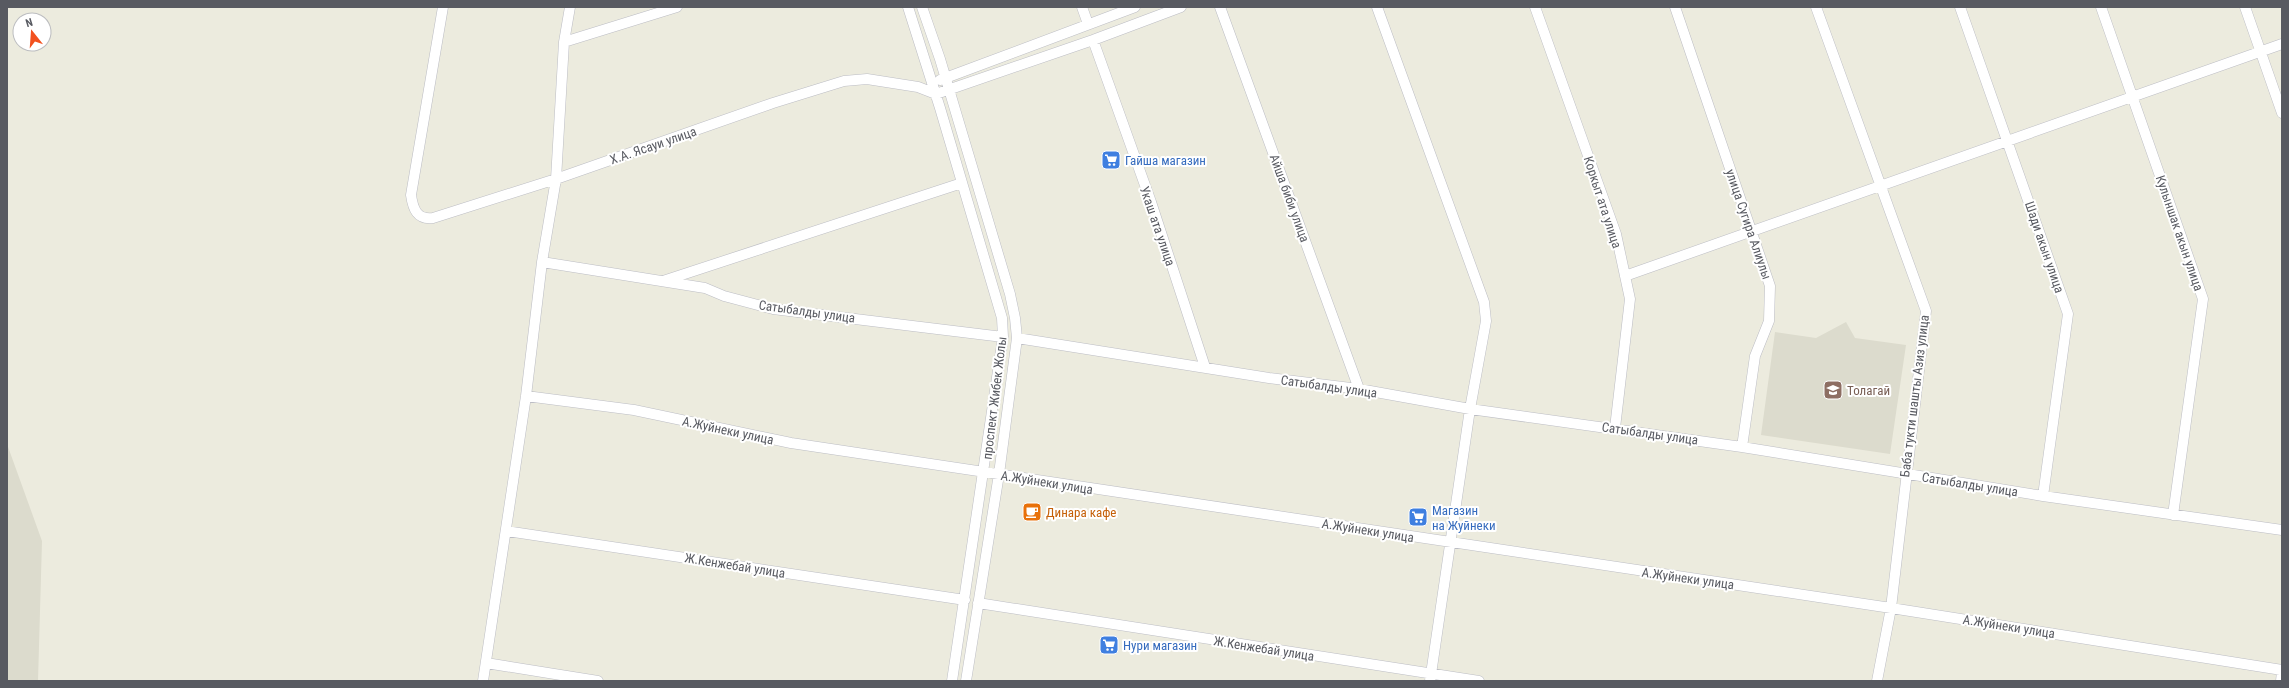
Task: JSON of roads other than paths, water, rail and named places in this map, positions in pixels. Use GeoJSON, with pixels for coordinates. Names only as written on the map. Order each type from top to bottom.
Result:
{"type":"FeatureCollection","features":[{"type":"Feature","properties":{"kind":"street","name":"Х.А. Ясауи улица"},"geometry":{"type":"LineString","coordinates":[[443,7],[411,195],[412,204],[418,215],[422,218],[433,218],[556,179],[773,103],[844,81],[866,80],[918,87],[936,94]]}},
{"type":"Feature","properties":{"kind":"street"},"geometry":{"type":"LineString","coordinates":[[483,681],[526,396],[542,262],[556,179],[564,42],[570,7]]}},
{"type":"Feature","properties":{"kind":"street"},"geometry":{"type":"LineString","coordinates":[[564,42],[677,7]]}},
{"type":"Feature","properties":{"kind":"street","name":"проспект Жибек Жолы"},"geometry":{"type":"LineString","coordinates":[[908,7],[936,94],[1002,318],[1003,337],[952,681]]}},
{"type":"Feature","properties":{"kind":"street","name":"проспект Жибек Жолы"},"geometry":{"type":"LineString","coordinates":[[922,7],[946,78],[1010,294],[1017,338],[998,474],[966,681]]}},
{"type":"Feature","properties":{"kind":"street"},"geometry":{"type":"LineString","coordinates":[[1082,7],[1088,24]]}},
{"type":"Feature","properties":{"kind":"street","name":"Х.А. Ясауи улица"},"geometry":{"type":"LineString","coordinates":[[918,87],[946,78],[1135,7]]}},
{"type":"Feature","properties":{"kind":"street"},"geometry":{"type":"LineString","coordinates":[[936,94],[1093,40],[1181,7]]}},
{"type":"Feature","properties":{"kind":"street","name":"Айша биби улица"},"geometry":{"type":"LineString","coordinates":[[1220,7],[1359,389]]}},
{"type":"Feature","properties":{"kind":"street"},"geometry":{"type":"LineString","coordinates":[[1377,7],[1484,302],[1486,321],[1470,409],[1431,677]]}},
{"type":"Feature","properties":{"kind":"street","name":"Коркыт ата улица"},"geometry":{"type":"LineString","coordinates":[[1535,7],[1616,234],[1630,300],[1615,428]]}},
{"type":"Feature","properties":{"kind":"street","name":"улица Сугира Алиулы"},"geometry":{"type":"LineString","coordinates":[[1675,7],[1770,286],[1769,321],[1755,356],[1742,447]]}},
{"type":"Feature","properties":{"kind":"street","name":"Баба тукти шашты Азиз улица"},"geometry":{"type":"LineString","coordinates":[[1816,7],[1926,311],[1905,473],[1891,608],[1877,681]]}},
{"type":"Feature","properties":{"kind":"street","name":"Шади акын улица"},"geometry":{"type":"LineString","coordinates":[[1960,7],[2068,314],[2043,496]]}},
{"type":"Feature","properties":{"kind":"street","name":"Кулыншак акын улица"},"geometry":{"type":"LineString","coordinates":[[2101,7],[2203,298],[2173,515]]}},
{"type":"Feature","properties":{"kind":"street"},"geometry":{"type":"LineString","coordinates":[[2245,7],[2282,114]]}},
{"type":"Feature","properties":{"kind":"street","name":"Укаш ата улица"},"geometry":{"type":"LineString","coordinates":[[1093,40],[1151,202],[1206,367]]}},
{"type":"Feature","properties":{"kind":"street"},"geometry":{"type":"LineString","coordinates":[[1625,276],[2282,44]]}},
{"type":"Feature","properties":{"kind":"street"},"geometry":{"type":"LineString","coordinates":[[662,281],[962,183]]}},
{"type":"Feature","properties":{"kind":"street","name":"Сатыбалды улица"},"geometry":{"type":"LineString","coordinates":[[542,262],[705,288],[724,296],[773,309],[1003,337]]}},
{"type":"Feature","properties":{"kind":"street","name":"Сатыбалды улица"},"geometry":{"type":"LineString","coordinates":[[1017,338],[1269,378],[1359,389],[1470,409],[1615,428],[1742,447],[2043,496],[2282,530]]}},
{"type":"Feature","properties":{"kind":"street","name":"А.Жуйнеки улица"},"geometry":{"type":"LineString","coordinates":[[526,396],[634,410],[791,443],[1891,608],[2282,671]]}},
{"type":"Feature","properties":{"kind":"street","name":"Ж.Кенжебай улица"},"geometry":{"type":"LineString","coordinates":[[506,531],[965,600]]}},
{"type":"Feature","properties":{"kind":"street","name":"Ж.Кенжебай улица"},"geometry":{"type":"LineString","coordinates":[[978,603],[1431,677],[1479,681]]}},
{"type":"Feature","properties":{"kind":"street"},"geometry":{"type":"LineString","coordinates":[[486,663],[598,681]]}},
{"type":"Feature","properties":{"kind":"street"},"geometry":{"type":"LineString","coordinates":[[2281,681],[2282,671]]}},
{"type":"Feature","properties":{"kind":"place","name":"Гайша магазин"},"geometry":{"type":"Point","coordinates":[1111,160]}},
{"type":"Feature","properties":{"kind":"place","name":"Толагай"},"geometry":{"type":"Point","coordinates":[1833,390]}},
{"type":"Feature","properties":{"kind":"place","name":"Динара кафе"},"geometry":{"type":"Point","coordinates":[1032,512]}},
{"type":"Feature","properties":{"kind":"place","name":"Магазин на Жуйнеки"},"geometry":{"type":"Point","coordinates":[1418,517]}},
{"type":"Feature","properties":{"kind":"place","name":"Нури магазин"},"geometry":{"type":"Point","coordinates":[1109,645]}}]}
